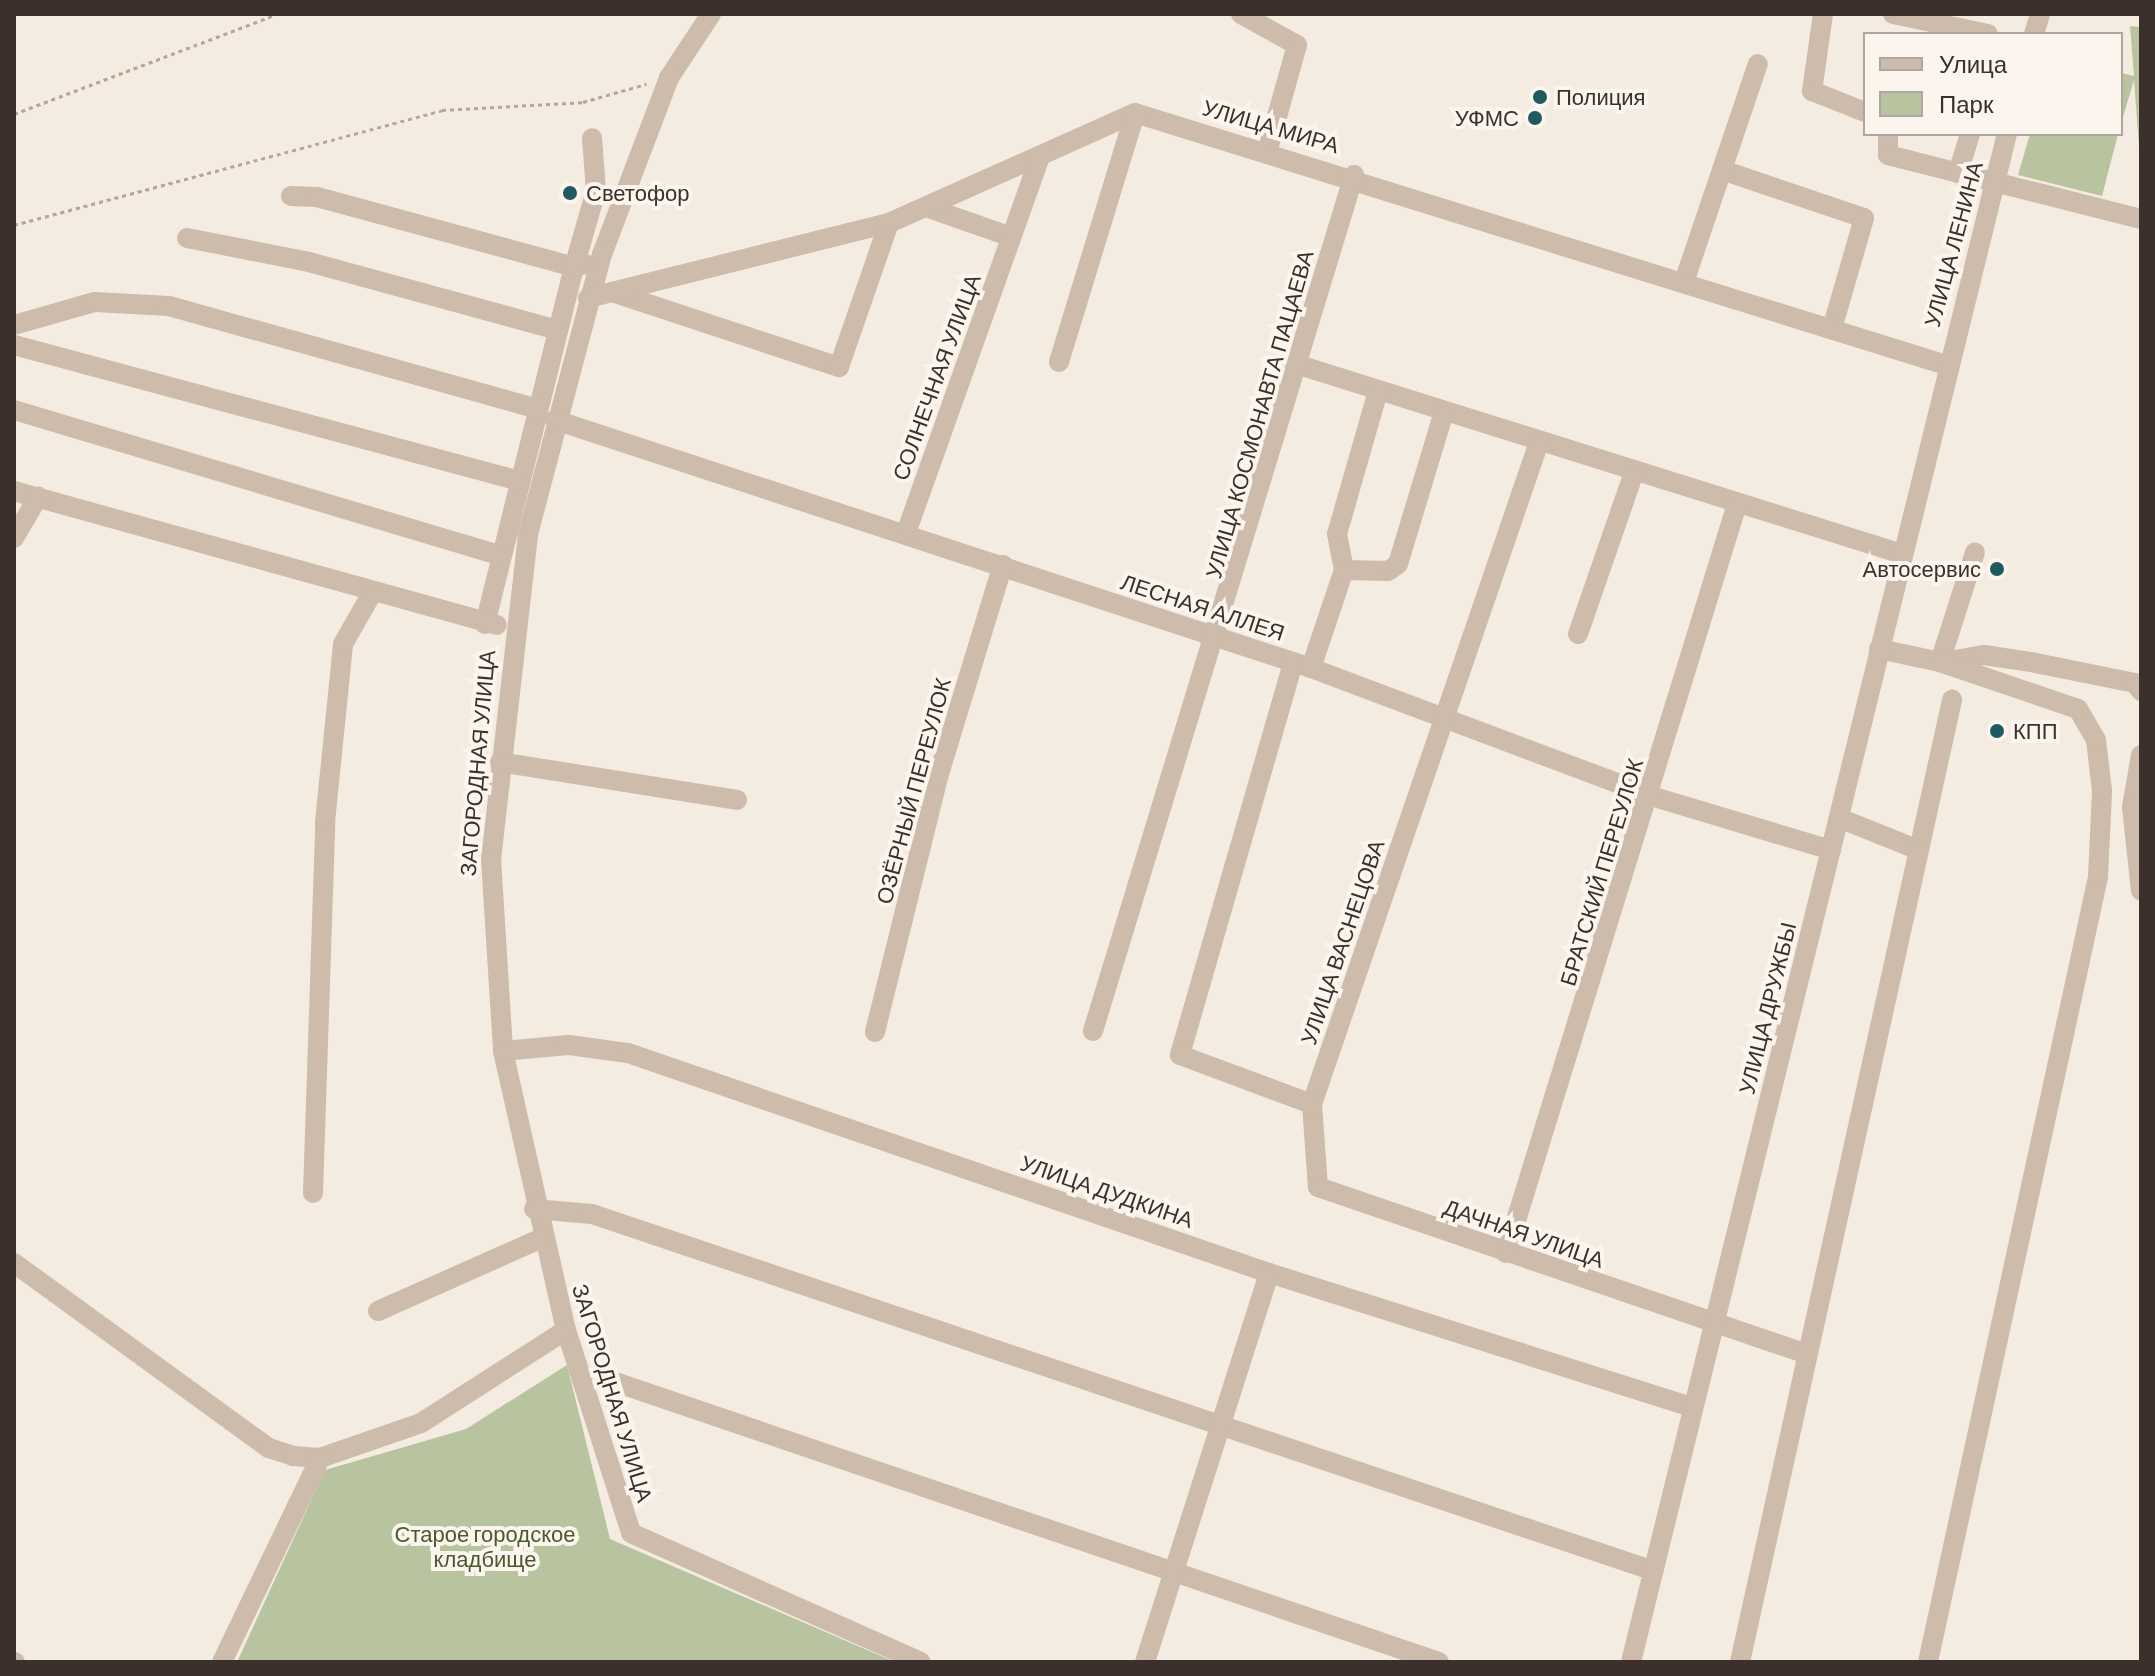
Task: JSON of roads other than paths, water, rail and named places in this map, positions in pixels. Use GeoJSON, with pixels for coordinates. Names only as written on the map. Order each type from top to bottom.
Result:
{"type":"FeatureCollection","features":[{"type":"Feature","properties":{"kind":"street","name":"ЗАГОРОДНАЯ УЛИЦА"},"geometry":{"type":"LineString","coordinates":[[711,14],[669,78],[602,254],[547,414],[513,626],[500,762],[491,916],[503,1051],[534,1209],[566,1330],[631,1533],[921,1662]]}},
{"type":"Feature","properties":{"kind":"street"},"geometry":{"type":"LineString","coordinates":[[1241,14],[1297,45],[1268,149]]}},
{"type":"Feature","properties":{"kind":"street"},"geometry":{"type":"LineString","coordinates":[[1823,14],[1812,91],[1863,111]]}},
{"type":"Feature","properties":{"kind":"street"},"geometry":{"type":"LineString","coordinates":[[1893,14],[1928,17],[1981,32]]}},
{"type":"Feature","properties":{"kind":"street"},"geometry":{"type":"LineString","coordinates":[[1684,282],[1758,64]]}},
{"type":"Feature","properties":{"kind":"street"},"geometry":{"type":"LineString","coordinates":[[588,298],[889,223],[1135,113]]}},
{"type":"Feature","properties":{"kind":"street"},"geometry":{"type":"LineString","coordinates":[[1059,362],[1135,113]]}},
{"type":"Feature","properties":{"kind":"street","name":"УЛИЦА МИРА"},"geometry":{"type":"LineString","coordinates":[[1135,113],[1354,175],[1946,365]]}},
{"type":"Feature","properties":{"kind":"street"},"geometry":{"type":"LineString","coordinates":[[1888,136],[1888,155],[2141,219]]}},
{"type":"Feature","properties":{"kind":"street"},"geometry":{"type":"LineString","coordinates":[[1958,173],[1969,136]]}},
{"type":"Feature","properties":{"kind":"street","name":"УЛИЦА ЛЕНИНА"},"geometry":{"type":"LineString","coordinates":[[1946,365],[2006,136]]}},
{"type":"Feature","properties":{"kind":"street"},"geometry":{"type":"LineString","coordinates":[[485,624],[520,481],[547,414],[558,330],[596,191],[592,138]]}},
{"type":"Feature","properties":{"kind":"street","name":"СОЛНЕЧНАЯ УЛИЦА"},"geometry":{"type":"LineString","coordinates":[[906,533],[1040,156]]}},
{"type":"Feature","properties":{"kind":"street"},"geometry":{"type":"LineString","coordinates":[[1722,170],[1864,218],[1832,329]]}},
{"type":"Feature","properties":{"kind":"street","name":"УЛИЦА КОСМОНАВТА ПАЦАЕВА"},"geometry":{"type":"LineString","coordinates":[[1093,1031],[1218,639],[1354,175]]}},
{"type":"Feature","properties":{"kind":"street"},"geometry":{"type":"LineString","coordinates":[[291,196],[317,197],[574,267],[602,254]]}},
{"type":"Feature","properties":{"kind":"street"},"geometry":{"type":"LineString","coordinates":[[926,207],[1011,237]]}},
{"type":"Feature","properties":{"kind":"street"},"geometry":{"type":"LineString","coordinates":[[615,293],[839,367],[889,223]]}},
{"type":"Feature","properties":{"kind":"street"},"geometry":{"type":"LineString","coordinates":[[187,238],[309,262],[558,330]]}},
{"type":"Feature","properties":{"kind":"street","name":"ЛЕСНАЯ АЛЛЕЯ"},"geometry":{"type":"LineString","coordinates":[[14,325],[95,302],[169,306],[547,414],[1302,665],[1651,796],[1831,850]]}},
{"type":"Feature","properties":{"kind":"street"},"geometry":{"type":"LineString","coordinates":[[14,345],[520,481]]}},
{"type":"Feature","properties":{"kind":"street"},"geometry":{"type":"LineString","coordinates":[[1299,365],[1902,554]]}},
{"type":"Feature","properties":{"kind":"street","name":"УЛИЦА ДРУЖБЫ"},"geometry":{"type":"LineString","coordinates":[[1631,1662],[1839,818],[1946,365]]}},
{"type":"Feature","properties":{"kind":"street"},"geometry":{"type":"LineString","coordinates":[[1312,1104],[1180,1055],[1302,665],[1344,570],[1337,534],[1378,391]]}},
{"type":"Feature","properties":{"kind":"street"},"geometry":{"type":"LineString","coordinates":[[14,410],[502,556]]}},
{"type":"Feature","properties":{"kind":"street"},"geometry":{"type":"LineString","coordinates":[[1344,570],[1388,571],[1398,564],[1444,412]]}},
{"type":"Feature","properties":{"kind":"street","name":"УЛИЦА ВАСНЕЦОВА"},"geometry":{"type":"LineString","coordinates":[[1318,1187],[1312,1104],[1384,887],[1450,718],[1539,442]]}},
{"type":"Feature","properties":{"kind":"street"},"geometry":{"type":"LineString","coordinates":[[1578,634],[1634,472]]}},
{"type":"Feature","properties":{"kind":"street"},"geometry":{"type":"LineString","coordinates":[[14,491],[371,595],[485,624],[513,626]]}},
{"type":"Feature","properties":{"kind":"street"},"geometry":{"type":"LineString","coordinates":[[14,538],[38,497]]}},
{"type":"Feature","properties":{"kind":"street","name":"БРАТСКИЙ ПЕРЕУЛОК"},"geometry":{"type":"LineString","coordinates":[[1506,1253],[1651,796],[1737,504]]}},
{"type":"Feature","properties":{"kind":"street"},"geometry":{"type":"LineString","coordinates":[[1940,662],[1975,552]]}},
{"type":"Feature","properties":{"kind":"street","name":"ОЗЁРНЫЙ ПЕРЕУЛОК"},"geometry":{"type":"LineString","coordinates":[[875,1032],[938,777],[1003,565]]}},
{"type":"Feature","properties":{"kind":"street"},"geometry":{"type":"LineString","coordinates":[[313,1193],[327,808],[343,644],[371,595]]}},
{"type":"Feature","properties":{"kind":"street"},"geometry":{"type":"LineString","coordinates":[[1879,649],[1940,662],[2078,709],[2096,740],[2102,791],[2098,877],[1928,1662]]}},
{"type":"Feature","properties":{"kind":"street"},"geometry":{"type":"LineString","coordinates":[[1940,662],[1999,657],[2102,675],[2141,691]]}},
{"type":"Feature","properties":{"kind":"street"},"geometry":{"type":"LineString","coordinates":[[1740,1662],[1952,700]]}},
{"type":"Feature","properties":{"kind":"street"},"geometry":{"type":"LineString","coordinates":[[2141,755],[2132,807],[2139,848],[2141,891]]}},
{"type":"Feature","properties":{"kind":"street"},"geometry":{"type":"LineString","coordinates":[[500,762],[737,800]]}},
{"type":"Feature","properties":{"kind":"street"},"geometry":{"type":"LineString","coordinates":[[1839,818],[1919,850]]}},
{"type":"Feature","properties":{"kind":"street","name":"УЛИЦА ДУДКИНА"},"geometry":{"type":"LineString","coordinates":[[503,1051],[569,1045],[628,1053],[1269,1273],[1692,1407]]}},
{"type":"Feature","properties":{"kind":"street","name":"ДАЧНАЯ УЛИЦА"},"geometry":{"type":"LineString","coordinates":[[1318,1187],[1807,1354]]}},
{"type":"Feature","properties":{"kind":"street"},"geometry":{"type":"LineString","coordinates":[[534,1209],[592,1214],[1654,1571]]}},
{"type":"Feature","properties":{"kind":"street"},"geometry":{"type":"LineString","coordinates":[[378,1311],[542,1238]]}},
{"type":"Feature","properties":{"kind":"street"},"geometry":{"type":"LineString","coordinates":[[14,1263],[269,1448],[320,1458],[421,1423],[566,1330]]}},
{"type":"Feature","properties":{"kind":"street"},"geometry":{"type":"LineString","coordinates":[[1145,1662],[1269,1273]]}},
{"type":"Feature","properties":{"kind":"street"},"geometry":{"type":"LineString","coordinates":[[618,1383],[1439,1662]]}},
{"type":"Feature","properties":{"kind":"street"},"geometry":{"type":"LineString","coordinates":[[222,1662],[320,1458]]}},
{"type":"Feature","properties":{"kind":"place","name":"Полиция"},"geometry":{"type":"Point","coordinates":[1540,97]}},
{"type":"Feature","properties":{"kind":"place","name":"УФМС"},"geometry":{"type":"Point","coordinates":[1535,118]}},
{"type":"Feature","properties":{"kind":"place","name":"Светофор"},"geometry":{"type":"Point","coordinates":[570,193]}},
{"type":"Feature","properties":{"kind":"place","name":"Автосервис"},"geometry":{"type":"Point","coordinates":[1997,569]}},
{"type":"Feature","properties":{"kind":"place","name":"КПП"},"geometry":{"type":"Point","coordinates":[1997,731]}},
{"type":"Feature","properties":{"kind":"park label","name":"Старое городское кладбище"},"geometry":{"type":"Point","coordinates":[485,1546]}}]}
